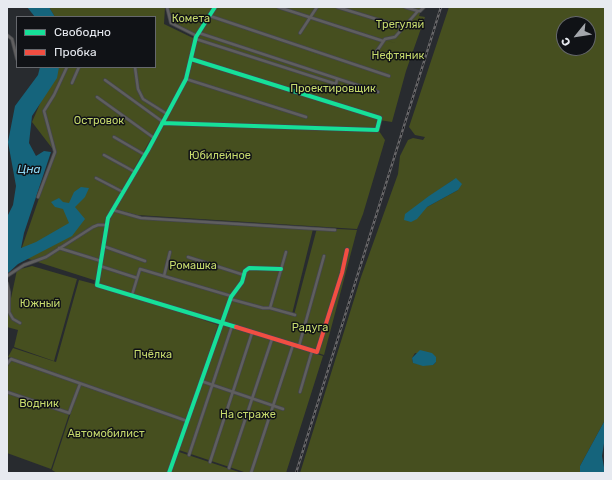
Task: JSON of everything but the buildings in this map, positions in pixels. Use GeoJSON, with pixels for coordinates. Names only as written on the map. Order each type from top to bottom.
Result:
{"type":"FeatureCollection","features":[{"type":"Feature","properties":{"kind":"street"},"geometry":{"type":"LineString","coordinates":[[167,7],[171,23],[197,36],[336,84],[337,79]]}},
{"type":"Feature","properties":{"kind":"street"},"geometry":{"type":"LineString","coordinates":[[215,7],[197,36],[186,78],[145,155],[112,210],[106,225],[97,284],[317,352],[347,250]]}},
{"type":"Feature","properties":{"kind":"street"},"geometry":{"type":"LineString","coordinates":[[278,7],[383,41],[395,37],[402,27],[424,7]]}},
{"type":"Feature","properties":{"kind":"street"},"geometry":{"type":"LineString","coordinates":[[300,34],[317,7]]}},
{"type":"Feature","properties":{"kind":"street"},"geometry":{"type":"LineString","coordinates":[[337,7],[402,27]]}},
{"type":"Feature","properties":{"kind":"street"},"geometry":{"type":"LineString","coordinates":[[405,7],[418,11]]}},
{"type":"Feature","properties":{"kind":"street"},"geometry":{"type":"LineString","coordinates":[[210,16],[389,76]]}},
{"type":"Feature","properties":{"kind":"street"},"geometry":{"type":"LineString","coordinates":[[7,36],[12,40],[16,55]]}},
{"type":"Feature","properties":{"kind":"street"},"geometry":{"type":"LineString","coordinates":[[197,36],[378,92]]}},
{"type":"Feature","properties":{"kind":"street"},"geometry":{"type":"LineString","coordinates":[[372,58],[383,41]]}},
{"type":"Feature","properties":{"kind":"street"},"geometry":{"type":"LineString","coordinates":[[105,80],[163,122],[377,130],[380,118],[191,59]]}},
{"type":"Feature","properties":{"kind":"street"},"geometry":{"type":"LineString","coordinates":[[38,197],[55,152],[44,111],[54,95],[67,68]]}},
{"type":"Feature","properties":{"kind":"street"},"geometry":{"type":"LineString","coordinates":[[72,83],[79,68]]}},
{"type":"Feature","properties":{"kind":"street"},"geometry":{"type":"LineString","coordinates":[[135,68],[138,89],[143,99],[167,114]]}},
{"type":"Feature","properties":{"kind":"street"},"geometry":{"type":"LineString","coordinates":[[186,78],[306,117]]}},
{"type":"Feature","properties":{"kind":"street"},"geometry":{"type":"LineString","coordinates":[[97,97],[154,138]]}},
{"type":"Feature","properties":{"kind":"street"},"geometry":{"type":"LineString","coordinates":[[114,137],[145,155]]}},
{"type":"Feature","properties":{"kind":"street"},"geometry":{"type":"LineString","coordinates":[[104,155],[135,172]]}},
{"type":"Feature","properties":{"kind":"street"},"geometry":{"type":"LineString","coordinates":[[96,178],[123,192]]}},
{"type":"Feature","properties":{"kind":"street"},"geometry":{"type":"LineString","coordinates":[[112,210],[141,218],[335,230]]}},
{"type":"Feature","properties":{"kind":"street"},"geometry":{"type":"LineString","coordinates":[[7,276],[24,265],[46,257],[98,225],[106,225]]}},
{"type":"Feature","properties":{"kind":"street"},"geometry":{"type":"LineString","coordinates":[[103,246],[145,261]]}},
{"type":"Feature","properties":{"kind":"street"},"geometry":{"type":"LineString","coordinates":[[59,248],[137,278]]}},
{"type":"Feature","properties":{"kind":"street"},"geometry":{"type":"LineString","coordinates":[[164,276],[170,252]]}},
{"type":"Feature","properties":{"kind":"street"},"geometry":{"type":"LineString","coordinates":[[270,308],[286,252]]}},
{"type":"Feature","properties":{"kind":"street"},"geometry":{"type":"LineString","coordinates":[[299,346],[324,256]]}},
{"type":"Feature","properties":{"kind":"street"},"geometry":{"type":"LineString","coordinates":[[188,257],[244,275]]}},
{"type":"Feature","properties":{"kind":"street"},"geometry":{"type":"LineString","coordinates":[[169,473],[230,297],[242,282],[244,275],[249,268],[281,269]]}},
{"type":"Feature","properties":{"kind":"street"},"geometry":{"type":"LineString","coordinates":[[132,295],[140,269],[263,308],[270,308],[295,315]]}},
{"type":"Feature","properties":{"kind":"street"},"geometry":{"type":"LineString","coordinates":[[7,283],[9,292],[8,312],[13,319],[20,323]]}},
{"type":"Feature","properties":{"kind":"street"},"geometry":{"type":"LineString","coordinates":[[189,455],[232,326]]}},
{"type":"Feature","properties":{"kind":"street"},"geometry":{"type":"LineString","coordinates":[[210,462],[252,333]]}},
{"type":"Feature","properties":{"kind":"street"},"geometry":{"type":"LineString","coordinates":[[229,468],[272,339]]}},
{"type":"Feature","properties":{"kind":"street"},"geometry":{"type":"LineString","coordinates":[[251,473],[293,345]]}},
{"type":"Feature","properties":{"kind":"street"},"geometry":{"type":"LineString","coordinates":[[300,392],[312,350]]}},
{"type":"Feature","properties":{"kind":"street"},"geometry":{"type":"LineString","coordinates":[[7,364],[11,359],[187,421]]}},
{"type":"Feature","properties":{"kind":"street"},"geometry":{"type":"LineString","coordinates":[[201,381],[283,409]]}},
{"type":"Feature","properties":{"kind":"street"},"geometry":{"type":"LineString","coordinates":[[7,392],[69,413],[80,384]]}},
{"type":"Feature","properties":{"kind":"green space","name":"Островок"},"geometry":{"type":"Polygon","coordinates":[[[49,7],[165,7],[164,24],[195,39],[184,80],[105,220],[97,281],[19,256],[55,152],[32,122],[56,68],[156,68],[156,16],[54,16],[49,7]]]}},
{"type":"Feature","properties":{"kind":"green space","name":"Комета"},"geometry":{"type":"Polygon","coordinates":[[[167,7],[214,7],[196,35],[169,21],[167,7]]]}},
{"type":"Feature","properties":{"kind":"green space"},"geometry":{"type":"Polygon","coordinates":[[[217,7],[277,7],[398,44],[281,7],[422,7],[419,16],[425,17],[406,71],[392,122],[379,120],[377,128],[385,140],[363,214],[357,229],[137,215],[115,209],[188,78],[196,42],[217,7]]]}},
{"type":"Feature","properties":{"kind":"green space"},"geometry":{"type":"Polygon","coordinates":[[[449,7],[605,7],[605,420],[580,466],[580,473],[300,473],[361,277],[398,174],[400,156],[408,140],[413,138],[423,140],[425,137],[415,135],[409,127],[449,7]],[[453,180],[421,203],[427,207],[458,190],[453,180]],[[415,353],[412,358],[413,363],[433,365],[436,362],[436,357],[415,353]]]}},
{"type":"Feature","properties":{"kind":"green space"},"geometry":{"type":"Polygon","coordinates":[[[114,211],[136,217],[313,229],[292,314],[230,299],[231,301],[294,315],[317,228],[357,230],[324,355],[107,288],[218,325],[187,420],[8,357],[13,348],[56,362],[79,280],[98,285],[108,224],[114,211]]]}},
{"type":"Feature","properties":{"kind":"green space","name":"Южный"},"geometry":{"type":"Polygon","coordinates":[[[32,266],[77,279],[54,361],[14,347],[18,330],[7,327],[7,317],[17,270],[32,266]]]}},
{"type":"Feature","properties":{"kind":"green space","name":"На страже"},"geometry":{"type":"Polygon","coordinates":[[[222,324],[323,356],[286,473],[247,473],[179,450],[222,324]]]}},
{"type":"Feature","properties":{"kind":"green space","name":"Водник"},"geometry":{"type":"Polygon","coordinates":[[[10,359],[79,384],[51,469],[7,453],[7,370],[10,359]]]}},
{"type":"Feature","properties":{"kind":"green space","name":"Автомобилист"},"geometry":{"type":"Polygon","coordinates":[[[80,385],[187,421],[169,473],[57,473],[52,470],[80,385]]]}},
{"type":"Feature","properties":{"kind":"green space"},"geometry":{"type":"Polygon","coordinates":[[[179,452],[242,473],[171,473],[179,452]]]}},
{"type":"Feature","properties":{"kind":"water"},"geometry":{"type":"Polygon","coordinates":[[[27,7],[49,7],[54,16],[34,16],[27,7]]]}},
{"type":"Feature","properties":{"kind":"water","name":"Цна"},"geometry":{"type":"Polygon","coordinates":[[[40,68],[59,68],[57,78],[32,116],[29,143],[36,156],[44,151],[51,152],[24,233],[21,248],[36,242],[69,223],[63,209],[55,207],[51,202],[59,198],[63,202],[69,203],[74,192],[81,187],[89,188],[85,197],[75,207],[85,219],[72,236],[18,264],[7,274],[7,217],[13,205],[16,186],[8,142],[15,106],[38,75],[40,68]]]}},
{"type":"Feature","properties":{"kind":"water"},"geometry":{"type":"Polygon","coordinates":[[[456,178],[462,184],[458,190],[427,207],[417,219],[411,222],[404,220],[405,214],[456,178]]]}},
{"type":"Feature","properties":{"kind":"water"},"geometry":{"type":"Polygon","coordinates":[[[420,350],[432,353],[436,357],[436,362],[433,365],[423,366],[413,363],[412,358],[420,350]]]}},
{"type":"Feature","properties":{"kind":"water"},"geometry":{"type":"Polygon","coordinates":[[[605,420],[605,437],[602,456],[605,473],[580,473],[580,466],[605,420]]]}},
{"type":"Feature","properties":{"kind":"railway"},"geometry":{"type":"LineString","coordinates":[[296,473],[441,7]]}},
{"type":"Feature","properties":{"kind":"traffic: fast"},"geometry":{"type":"LineString","coordinates":[[215,7],[196,37],[186,79],[148,150],[108,218],[97,285],[236,327]]}},
{"type":"Feature","properties":{"kind":"traffic: fast"},"geometry":{"type":"LineString","coordinates":[[162,123],[377,130],[380,118],[191,59]]}},
{"type":"Feature","properties":{"kind":"traffic: fast"},"geometry":{"type":"LineString","coordinates":[[169,473],[231,297],[242,282],[245,271],[249,268],[281,269]]}},
{"type":"Feature","properties":{"kind":"traffic: jam"},"geometry":{"type":"LineString","coordinates":[[236,327],[317,352],[342,273],[347,250]]}},
{"type":"Feature","properties":{"kind":"park label","name":"Трегуляй"},"geometry":{"type":"Point","coordinates":[400,25]}},
{"type":"Feature","properties":{"kind":"park label","name":"Нефтяник"},"geometry":{"type":"Point","coordinates":[398,56]}},
{"type":"Feature","properties":{"kind":"park label","name":"Проектировщик"},"geometry":{"type":"Point","coordinates":[333,89]}},
{"type":"Feature","properties":{"kind":"park label","name":"Юбилейное"},"geometry":{"type":"Point","coordinates":[220,156]}},
{"type":"Feature","properties":{"kind":"park label","name":"Ромашка"},"geometry":{"type":"Point","coordinates":[193,266]}},
{"type":"Feature","properties":{"kind":"park label","name":"Радуга"},"geometry":{"type":"Point","coordinates":[310,328]}},
{"type":"Feature","properties":{"kind":"park label","name":"Пчёлка"},"geometry":{"type":"Point","coordinates":[153,355]}}]}
